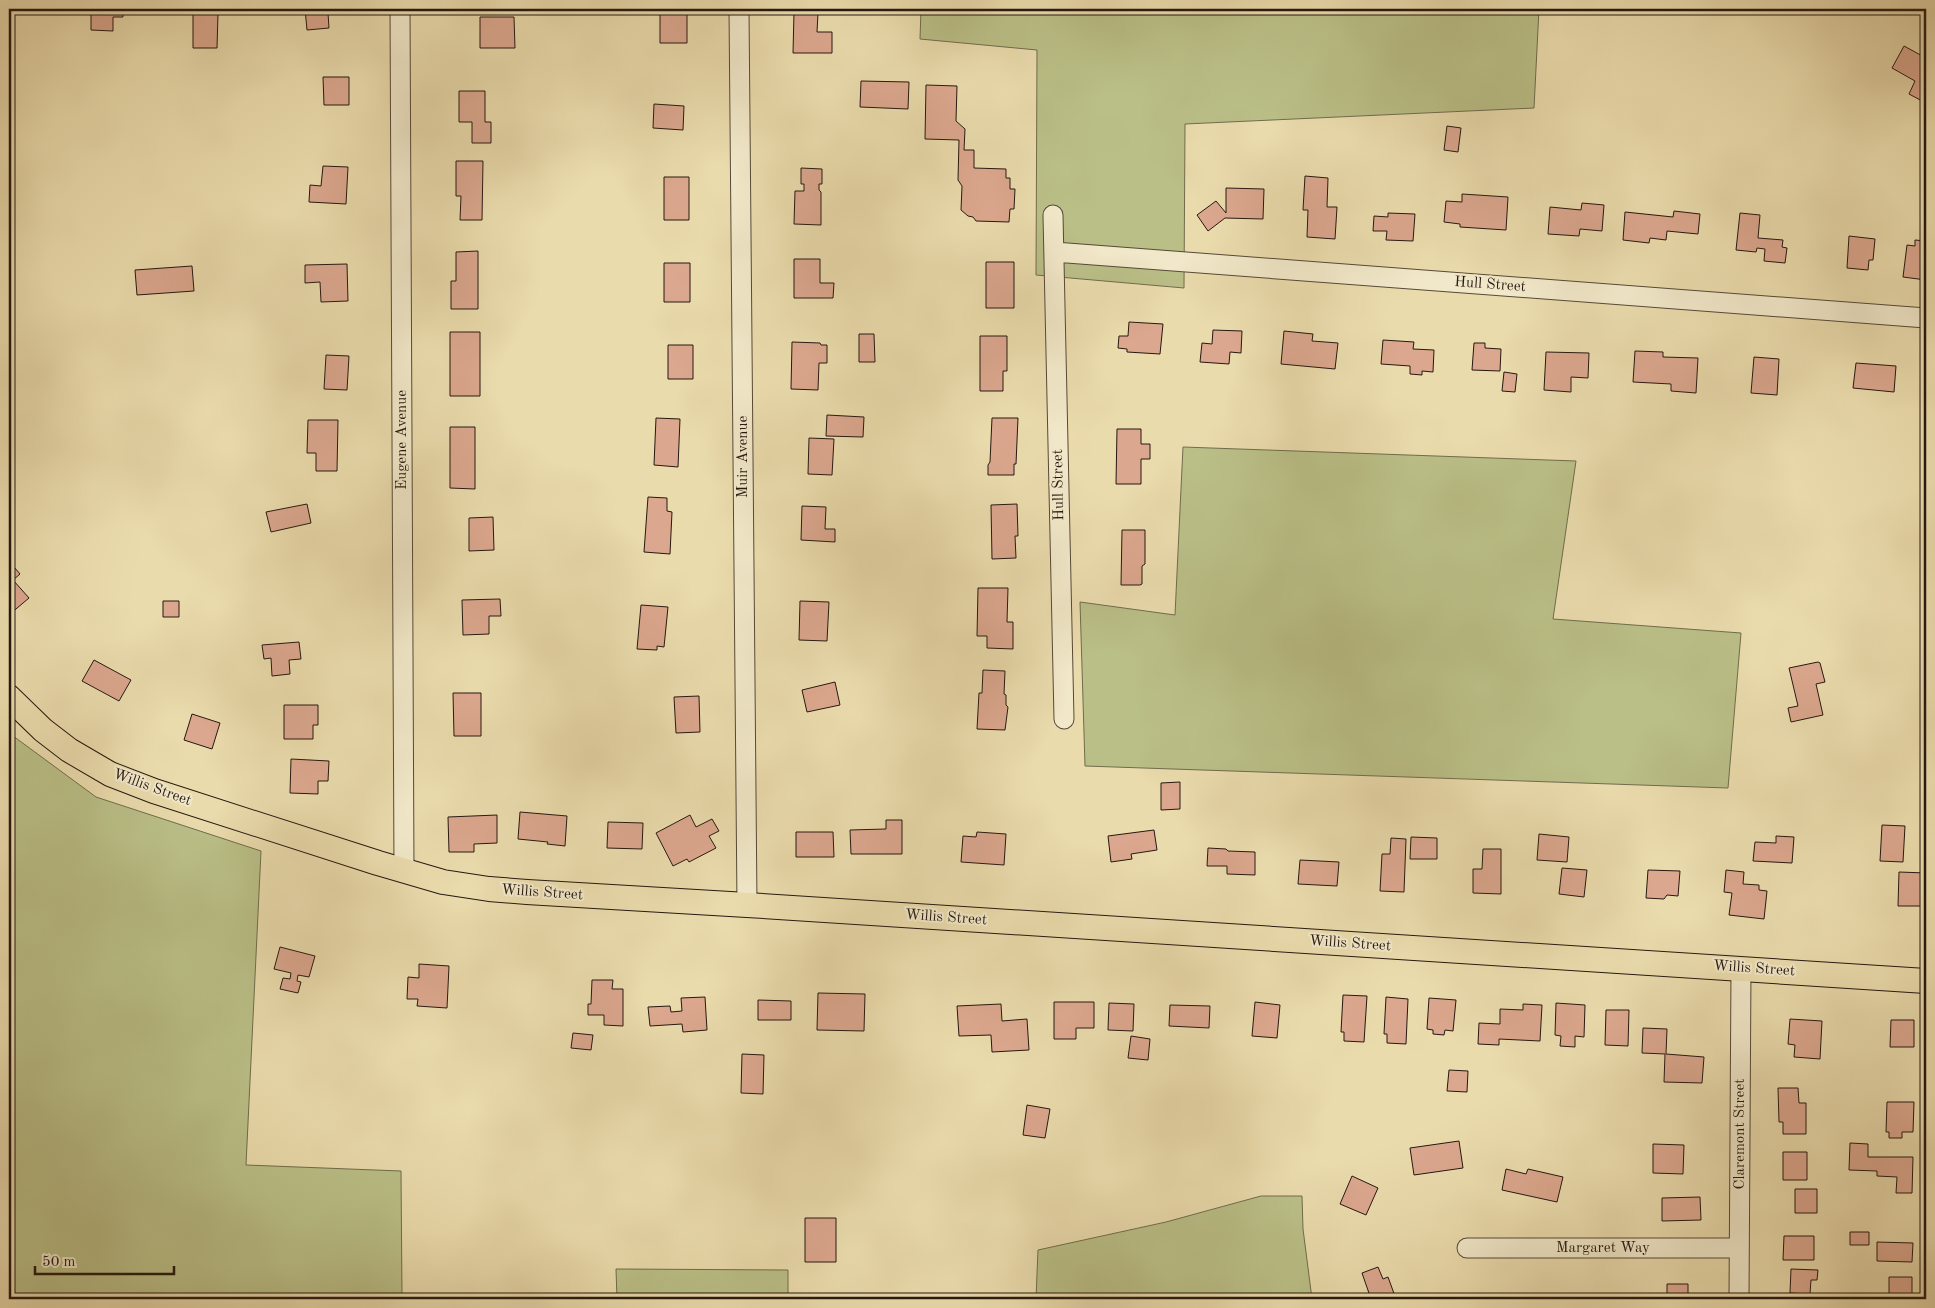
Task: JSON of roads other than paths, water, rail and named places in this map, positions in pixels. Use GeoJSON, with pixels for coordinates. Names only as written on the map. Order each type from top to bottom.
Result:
{"type":"FeatureCollection","features":[{"type":"Feature","properties":{"kind":"main road","name":"Willis Street"},"geometry":{"type":"LineString","coordinates":[[9,697],[49,735],[88,762],[110,774],[154,791],[443,882],[518,892],[1926,981]]}},
{"type":"Feature","properties":{"kind":"street","name":"Eugene Avenue"},"geometry":{"type":"LineString","coordinates":[[400,9],[404,870]]}},
{"type":"Feature","properties":{"kind":"street","name":"Muir Avenue"},"geometry":{"type":"LineString","coordinates":[[739,9],[747,905]]}},
{"type":"Feature","properties":{"kind":"street","name":"Hull Street"},"geometry":{"type":"LineString","coordinates":[[1053,215],[1064,719]]}},
{"type":"Feature","properties":{"kind":"street","name":"Hull Street"},"geometry":{"type":"LineString","coordinates":[[1054,252],[1926,318]]}},
{"type":"Feature","properties":{"kind":"street","name":"Claremont Street"},"geometry":{"type":"LineString","coordinates":[[1739,1299],[1741,968]]}},
{"type":"Feature","properties":{"kind":"street","name":"Margaret Way"},"geometry":{"type":"LineString","coordinates":[[1468,1248],[1739,1248]]}}]}
